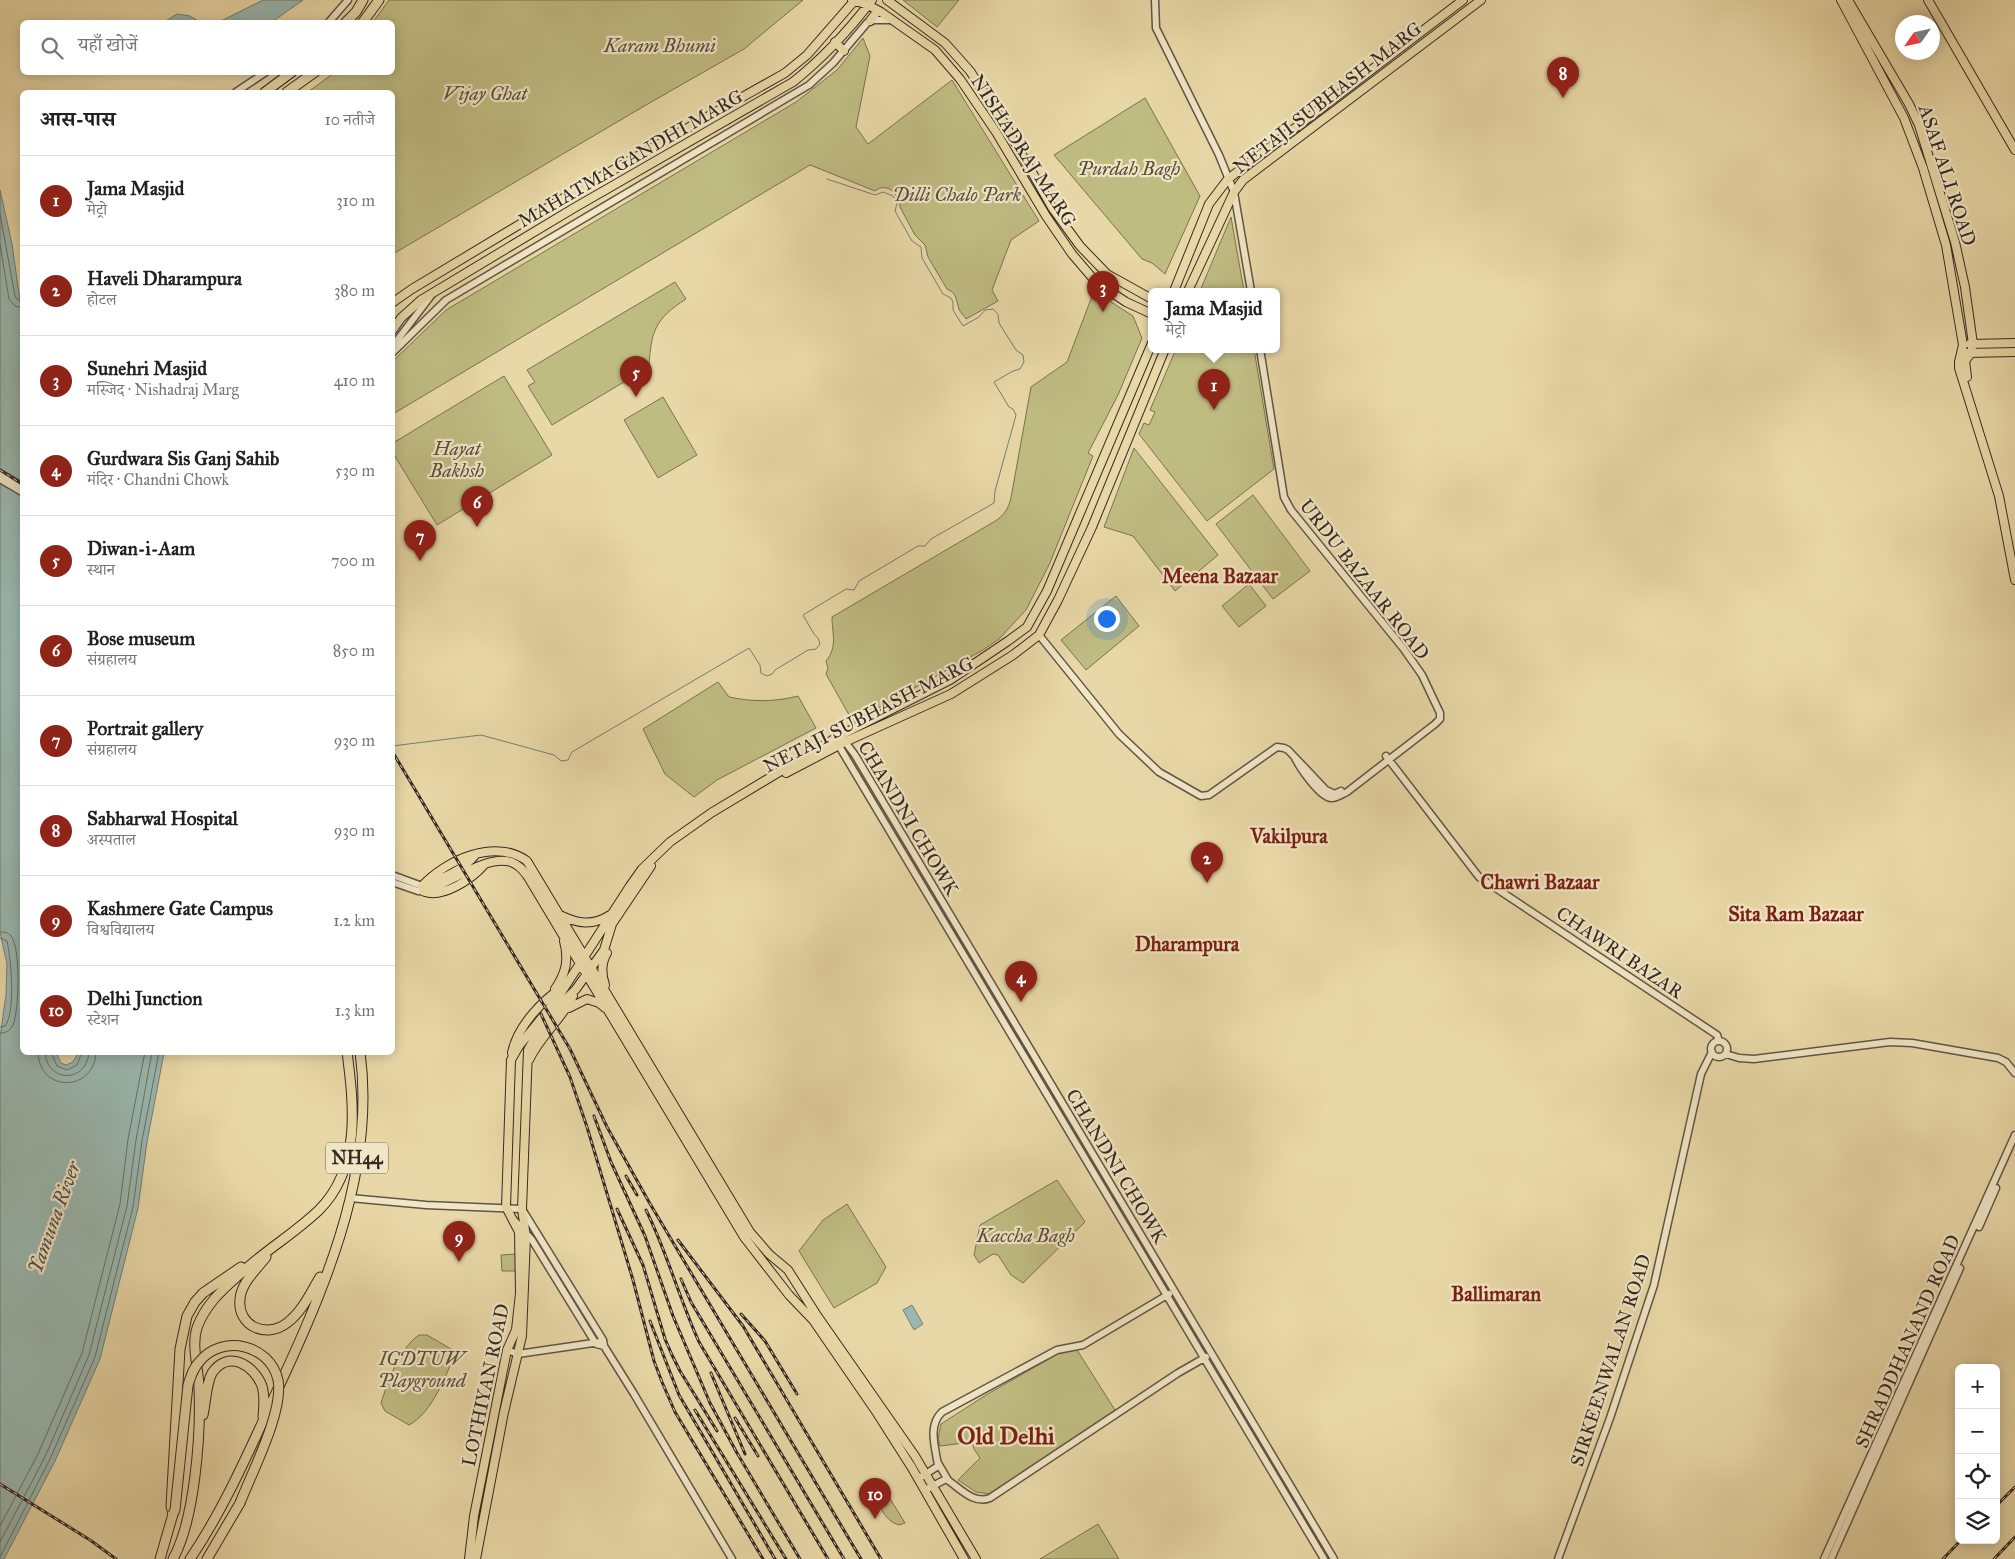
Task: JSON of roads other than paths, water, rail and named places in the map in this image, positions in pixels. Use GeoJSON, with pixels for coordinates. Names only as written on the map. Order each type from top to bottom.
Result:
{"type":"FeatureCollection","features":[{"type":"Feature","properties":{"kind":"highway"},"geometry":{"type":"LineString","coordinates":[[348,20],[356,12],[363,0]]}},
{"type":"Feature","properties":{"kind":"highway"},"geometry":{"type":"LineString","coordinates":[[364,20],[379,0]]}},
{"type":"Feature","properties":{"kind":"highway"},"geometry":{"type":"LineString","coordinates":[[268,90],[288,75]]}},
{"type":"Feature","properties":{"kind":"highway"},"geometry":{"type":"LineString","coordinates":[[290,90],[311,75]]}},
{"type":"Feature","properties":{"kind":"highway"},"geometry":{"type":"LineString","coordinates":[[200,1424],[196,1347],[197,1329],[206,1310],[217,1296],[246,1269],[317,1211],[329,1199],[344,1174],[351,1147],[352,1123],[352,1085],[347,1055]]}},
{"type":"Feature","properties":{"kind":"highway","name":"NH44"},"geometry":{"type":"LineString","coordinates":[[331,1260],[350,1198],[360,1141],[363,1084],[360,1055]]}},
{"type":"Feature","properties":{"kind":"highway"},"geometry":{"type":"LineString","coordinates":[[275,1245],[247,1281],[240,1298],[244,1317],[260,1330],[275,1330],[289,1322],[301,1309],[331,1260]]}},
{"type":"Feature","properties":{"kind":"highway"},"geometry":{"type":"LineString","coordinates":[[173,1514],[171,1506],[180,1349],[186,1316],[195,1302],[218,1282],[275,1245]]}},
{"type":"Feature","properties":{"kind":"highway"},"geometry":{"type":"LineString","coordinates":[[190,1559],[216,1519],[262,1424],[301,1340],[331,1260]]}},
{"type":"Feature","properties":{"kind":"highway"},"geometry":{"type":"LineString","coordinates":[[160,1559],[175,1510],[188,1385],[193,1370],[200,1360],[220,1347],[244,1346],[265,1357],[273,1368],[278,1379],[277,1407],[240,1503],[207,1559]]}},
{"type":"Feature","properties":{"kind":"highway"},"geometry":{"type":"LineString","coordinates":[[173,1559],[178,1550],[188,1516],[200,1424],[207,1401],[211,1375],[217,1368],[235,1361],[241,1362],[255,1373],[262,1386],[264,1399],[262,1424]]}},
{"type":"Feature","properties":{"kind":"main road"},"geometry":{"type":"LineString","coordinates":[[850,0],[855,0]]}},
{"type":"Feature","properties":{"kind":"main road","name":"NISHADRAJ MARG"},"geometry":{"type":"LineString","coordinates":[[855,0],[870,3],[936,50],[960,79],[996,132],[1046,216],[1078,261],[1096,282],[1126,302],[1148,312]]}},
{"type":"Feature","properties":{"kind":"main road","name":"MAHATMA GANDHI MARG"},"geometry":{"type":"LineString","coordinates":[[395,301],[567,196],[785,73],[807,55],[855,0]]}},
{"type":"Feature","properties":{"kind":"main road","name":"NISHADRAJ MARG"},"geometry":{"type":"LineString","coordinates":[[887,0],[896,4],[945,43],[970,71],[1004,123],[1053,209],[1080,246],[1107,274],[1148,297]]}},
{"type":"Feature","properties":{"kind":"main road","name":"NETAJI SUBHASH MARG"},"geometry":{"type":"LineString","coordinates":[[1175,288],[1209,204],[1228,179],[1463,0]]}},
{"type":"Feature","properties":{"kind":"main road","name":"NETAJI SUBHASH MARG"},"geometry":{"type":"LineString","coordinates":[[1189,288],[1234,192],[1244,180],[1481,0]]}},
{"type":"Feature","properties":{"kind":"main road","name":"ASAF ALI ROAD"},"geometry":{"type":"LineString","coordinates":[[1841,0],[1904,118],[1923,168],[1946,245],[1963,345]]}},
{"type":"Feature","properties":{"kind":"main road","name":"ASAF ALI ROAD"},"geometry":{"type":"LineString","coordinates":[[1848,0],[1909,104],[1919,125],[1955,242],[1965,286],[1973,344],[1971,353],[1965,361],[1965,368],[1977,415],[2003,495],[2015,557]]}},
{"type":"Feature","properties":{"kind":"main road"},"geometry":{"type":"LineString","coordinates":[[1928,0],[2015,150]]}},
{"type":"Feature","properties":{"kind":"main road","name":"MAHATMA GANDHI MARG"},"geometry":{"type":"LineString","coordinates":[[395,327],[420,300],[574,208],[793,82],[815,63],[870,3]]}},
{"type":"Feature","properties":{"kind":"main road"},"geometry":{"type":"LineString","coordinates":[[857,18],[876,13],[885,15]]}},
{"type":"Feature","properties":{"kind":"main road"},"geometry":{"type":"LineString","coordinates":[[870,21],[876,13]]}},
{"type":"Feature","properties":{"kind":"main road"},"geometry":{"type":"LineString","coordinates":[[835,42],[844,51]]}},
{"type":"Feature","properties":{"kind":"main road"},"geometry":{"type":"LineString","coordinates":[[2015,343],[1963,345],[1960,353],[1960,368],[1999,496],[2015,580]]}},
{"type":"Feature","properties":{"kind":"main road","name":"NETAJI SUBHASH MARG"},"geometry":{"type":"LineString","coordinates":[[511,1060],[519,1046],[558,1000],[612,913],[642,870],[670,842],[711,813],[839,736],[949,680],[1027,627],[1047,591],[1148,352]]}},
{"type":"Feature","properties":{"kind":"main road"},"geometry":{"type":"LineString","coordinates":[[1960,353],[2015,352]]}},
{"type":"Feature","properties":{"kind":"main road","name":"NETAJI SUBHASH MARG"},"geometry":{"type":"LineString","coordinates":[[576,989],[604,950],[612,924],[652,864],[673,843],[731,804],[772,780],[847,742],[951,694],[1013,656],[1039,635],[1058,600],[1092,527],[1163,353]]}},
{"type":"Feature","properties":{"kind":"main road"},"geometry":{"type":"LineString","coordinates":[[964,1559],[925,1490],[877,1413],[813,1320],[790,1295],[744,1238],[587,974],[520,866],[509,861],[484,865],[477,872],[444,892],[435,894],[423,889],[431,876],[476,854],[509,852],[519,855],[527,861],[750,1232],[788,1270],[816,1314],[915,1456],[976,1559]]}},
{"type":"Feature","properties":{"kind":"main road"},"geometry":{"type":"LineString","coordinates":[[560,915],[574,922],[589,923],[602,920],[612,913]]}},
{"type":"Feature","properties":{"kind":"main road"},"geometry":{"type":"LineString","coordinates":[[610,997],[603,977],[602,965],[608,950],[612,924]]}},
{"type":"Feature","properties":{"kind":"main road"},"geometry":{"type":"LineString","coordinates":[[503,1207],[511,1060],[514,1043],[524,1026],[564,976],[567,963],[562,933]]}},
{"type":"Feature","properties":{"kind":"main road"},"geometry":{"type":"LineString","coordinates":[[551,994],[568,983]]}},
{"type":"Feature","properties":{"kind":"main road"},"geometry":{"type":"LineString","coordinates":[[567,1009],[576,989]]}},
{"type":"Feature","properties":{"kind":"main road"},"geometry":{"type":"LineString","coordinates":[[527,1065],[528,1050],[536,1036],[561,1004],[576,989]]}},
{"type":"Feature","properties":{"kind":"main road"},"geometry":{"type":"LineString","coordinates":[[527,1065],[540,1041],[567,1009],[575,1003],[587,999],[599,1003],[610,1013]]}},
{"type":"Feature","properties":{"kind":"main road","name":"LOTHIYAN ROAD"},"geometry":{"type":"LineString","coordinates":[[476,1559],[504,1412],[522,1336],[526,1231],[522,1209],[527,1065]]}},
{"type":"Feature","properties":{"kind":"main road"},"geometry":{"type":"LineString","coordinates":[[509,1102],[526,1102]]}},
{"type":"Feature","properties":{"kind":"main road"},"geometry":{"type":"LineString","coordinates":[[509,1122],[525,1123]]}},
{"type":"Feature","properties":{"kind":"main road","name":"LOTHIYAN ROAD"},"geometry":{"type":"LineString","coordinates":[[469,1559],[474,1516],[506,1350],[516,1330],[520,1293],[519,1232],[512,1218],[503,1207]]}},
{"type":"Feature","properties":{"kind":"street"},"geometry":{"type":"LineString","coordinates":[[332,20],[348,0]]}},
{"type":"Feature","properties":{"kind":"street"},"geometry":{"type":"LineString","coordinates":[[1155,0],[1156,28],[1219,155],[1234,192],[1250,288]]}},
{"type":"Feature","properties":{"kind":"street"},"geometry":{"type":"LineString","coordinates":[[395,350],[446,300],[809,84],[844,51],[870,21],[893,20]]}},
{"type":"Feature","properties":{"kind":"street"},"geometry":{"type":"LineString","coordinates":[[239,90],[262,75]]}},
{"type":"Feature","properties":{"kind":"street"},"geometry":{"type":"LineString","coordinates":[[395,343],[434,292]]}},
{"type":"Feature","properties":{"kind":"street","name":"URDU BAZAAR ROAD"},"geometry":{"type":"LineString","coordinates":[[1261,353],[1282,488],[1287,503],[1403,648],[1422,675],[1441,716],[1438,722],[1387,757]]}},
{"type":"Feature","properties":{"kind":"street"},"geometry":{"type":"LineString","coordinates":[[0,472],[20,485]]}},
{"type":"Feature","properties":{"kind":"street"},"geometry":{"type":"LineString","coordinates":[[0,478],[20,491]]}},
{"type":"Feature","properties":{"kind":"street"},"geometry":{"type":"LineString","coordinates":[[1039,635],[1119,734],[1159,772],[1201,796],[1205,797],[1216,791],[1276,747],[1284,748],[1295,758],[1304,773],[1322,795],[1332,798],[1346,792],[1387,757]]}},
{"type":"Feature","properties":{"kind":"street","name":"CHANDNI CHOWK"},"geometry":{"type":"LineString","coordinates":[[839,736],[847,742],[1334,1559]]}},
{"type":"Feature","properties":{"kind":"street","name":"CHANDNI CHOWK"},"geometry":{"type":"LineString","coordinates":[[839,736],[839,746],[1324,1559]]}},
{"type":"Feature","properties":{"kind":"street","name":"CHAWRI BAZAR"},"geometry":{"type":"LineString","coordinates":[[1387,757],[1479,877],[1716,1035],[1719,1041]]}},
{"type":"Feature","properties":{"kind":"street"},"geometry":{"type":"LineString","coordinates":[[395,876],[423,889]]}},
{"type":"Feature","properties":{"kind":"street"},"geometry":{"type":"LineString","coordinates":[[395,883],[418,891],[423,889]]}},
{"type":"Feature","properties":{"kind":"street"},"geometry":{"type":"LineString","coordinates":[[1726,1054],[1727,1046],[1724,1042],[1719,1041],[1713,1044],[1712,1052],[1718,1057],[1726,1054],[1739,1058],[1754,1059],[1890,1042],[1912,1043],[1998,1058],[2006,1062],[2015,1073]]}},
{"type":"Feature","properties":{"kind":"street","name":"SIRKEENWALAN ROAD"},"geometry":{"type":"LineString","coordinates":[[1558,1559],[1610,1418],[1654,1285],[1701,1074],[1712,1052]]}},
{"type":"Feature","properties":{"kind":"street","name":"SHRADDHANAND ROAD"},"geometry":{"type":"LineString","coordinates":[[1831,1559],[1867,1472],[2015,1135]]}},
{"type":"Feature","properties":{"kind":"street","name":"SHRADDHANAND ROAD"},"geometry":{"type":"LineString","coordinates":[[1824,1559],[1867,1472],[2015,1144]]}},
{"type":"Feature","properties":{"kind":"street"},"geometry":{"type":"LineString","coordinates":[[350,1198],[426,1205],[522,1209],[601,1344]]}},
{"type":"Feature","properties":{"kind":"street"},"geometry":{"type":"LineString","coordinates":[[512,1218],[526,1231],[630,1387],[732,1559]]}},
{"type":"Feature","properties":{"kind":"street"},"geometry":{"type":"LineString","coordinates":[[1174,1291],[1083,1345],[1057,1350],[942,1412],[937,1417],[933,1437],[938,1464],[948,1480],[972,1497],[981,1500],[988,1499],[1211,1353]]}},
{"type":"Feature","properties":{"kind":"street"},"geometry":{"type":"LineString","coordinates":[[506,1350],[518,1354],[601,1344]]}},
{"type":"Feature","properties":{"kind":"street"},"geometry":{"type":"LineString","coordinates":[[918,1479],[936,1468],[938,1464]]}},
{"type":"Feature","properties":{"kind":"street"},"geometry":{"type":"LineString","coordinates":[[925,1490],[943,1480],[948,1480]]}},
{"type":"Feature","properties":{"kind":"street"},"geometry":{"type":"LineString","coordinates":[[1308,1533],[1315,1528]]}},
{"type":"Feature","properties":{"kind":"water"},"geometry":{"type":"Polygon","coordinates":[[[263,0],[303,0],[275,20],[223,20],[263,0]]]}},
{"type":"Feature","properties":{"kind":"water"},"geometry":{"type":"Polygon","coordinates":[[[177,14],[190,16],[197,20],[167,20],[177,14]]]}},
{"type":"Feature","properties":{"kind":"water","name":"Yamuna River"},"geometry":{"type":"Polygon","coordinates":[[[0,190],[12,244],[20,301],[20,1055],[57,1055],[61,1063],[66,1065],[73,1062],[77,1055],[164,1055],[147,1142],[138,1208],[100,1359],[55,1461],[4,1559],[0,1559],[0,1037],[6,995],[7,964],[0,932],[0,190]]]}},
{"type":"Feature","properties":{"kind":"water"},"geometry":{"type":"Polygon","coordinates":[[[912,1305],[923,1324],[914,1330],[903,1310],[912,1305]]]}},
{"type":"Feature","properties":{"kind":"waterway"},"geometry":{"type":"LineString","coordinates":[[395,746],[481,735],[554,755],[561,761],[568,760],[572,752],[749,648],[760,665],[761,673],[767,676],[808,650],[816,649],[820,644],[818,638],[803,615],[846,589],[854,590],[859,581],[918,546],[925,546],[931,539],[994,503],[995,491],[1016,415],[994,382],[1020,369],[1024,362],[1023,355],[1016,350],[999,323],[998,314],[993,309],[985,310],[979,317],[963,326],[953,310],[951,298],[943,294],[922,258],[921,247],[912,241],[895,211],[897,203],[893,196],[883,192],[875,195],[827,179]]}},
{"type":"Feature","properties":{"kind":"railway"},"geometry":{"type":"LineString","coordinates":[[0,470],[20,483]]}},
{"type":"Feature","properties":{"kind":"railway"},"geometry":{"type":"LineString","coordinates":[[395,756],[570,1049],[607,1127],[649,1202],[861,1559]]}},
{"type":"Feature","properties":{"kind":"railway"},"geometry":{"type":"LineString","coordinates":[[541,1014],[570,1077],[587,1127],[633,1280],[654,1361],[662,1382],[675,1412],[763,1559]]}},
{"type":"Feature","properties":{"kind":"railway"},"geometry":{"type":"LineString","coordinates":[[594,1116],[611,1162],[645,1236],[673,1316],[710,1403],[737,1453],[800,1559]]}},
{"type":"Feature","properties":{"kind":"railway"},"geometry":{"type":"LineString","coordinates":[[626,1176],[637,1195]]}},
{"type":"Feature","properties":{"kind":"railway"},"geometry":{"type":"LineString","coordinates":[[617,1209],[643,1265],[665,1339],[672,1355],[717,1431]]}},
{"type":"Feature","properties":{"kind":"railway"},"geometry":{"type":"LineString","coordinates":[[646,1210],[699,1342],[828,1559]]}},
{"type":"Feature","properties":{"kind":"railway"},"geometry":{"type":"LineString","coordinates":[[678,1240],[743,1326],[881,1559]]}},
{"type":"Feature","properties":{"kind":"railway"},"geometry":{"type":"LineString","coordinates":[[681,1279],[691,1302],[844,1559]]}},
{"type":"Feature","properties":{"kind":"railway"},"geometry":{"type":"LineString","coordinates":[[741,1314],[765,1341],[797,1394]]}},
{"type":"Feature","properties":{"kind":"railway"},"geometry":{"type":"LineString","coordinates":[[650,1321],[679,1395],[775,1559]]}},
{"type":"Feature","properties":{"kind":"railway"},"geometry":{"type":"LineString","coordinates":[[711,1373],[745,1454]]}},
{"type":"Feature","properties":{"kind":"railway"},"geometry":{"type":"LineString","coordinates":[[695,1410],[786,1559]]}},
{"type":"Feature","properties":{"kind":"railway"},"geometry":{"type":"LineString","coordinates":[[735,1418],[758,1456]]}},
{"type":"Feature","properties":{"kind":"railway"},"geometry":{"type":"LineString","coordinates":[[0,1484],[90,1540],[116,1559]]}},
{"type":"Feature","properties":{"kind":"railway"},"geometry":{"type":"LineString","coordinates":[[2000,1502],[2015,1487]]}},
{"type":"Feature","properties":{"kind":"railway"},"geometry":{"type":"LineString","coordinates":[[1994,1559],[2015,1537]]}},
{"type":"Feature","properties":{"kind":"railway"},"geometry":{"type":"LineString","coordinates":[[1943,1559],[1957,1544]]}},
{"type":"Feature","properties":{"kind":"place","name":"Sabharwal Hospital"},"geometry":{"type":"Point","coordinates":[1563,98]}},
{"type":"Feature","properties":{"kind":"place","name":"Sunehri Masjid"},"geometry":{"type":"Point","coordinates":[1103,312]}},
{"type":"Feature","properties":{"kind":"place","name":"Diwan-i-Aam"},"geometry":{"type":"Point","coordinates":[636,397]}},
{"type":"Feature","properties":{"kind":"place","name":"Jama Masjid"},"geometry":{"type":"Point","coordinates":[1214,410]}},
{"type":"Feature","properties":{"kind":"place","name":"Bose museum"},"geometry":{"type":"Point","coordinates":[477,527]}},
{"type":"Feature","properties":{"kind":"place","name":"Portrait gallery"},"geometry":{"type":"Point","coordinates":[420,561]}},
{"type":"Feature","properties":{"kind":"place","name":"Haveli Dharampura"},"geometry":{"type":"Point","coordinates":[1207,883]}},
{"type":"Feature","properties":{"kind":"place","name":"Gurdwara Sis Ganj Sahib"},"geometry":{"type":"Point","coordinates":[1021,1002]}},
{"type":"Feature","properties":{"kind":"place","name":"Kashmere Gate Campus"},"geometry":{"type":"Point","coordinates":[459,1262]}},
{"type":"Feature","properties":{"kind":"place","name":"Delhi Junction"},"geometry":{"type":"Point","coordinates":[875,1519]}},
{"type":"Feature","properties":{"kind":"district","name":"Meena Bazaar"},"geometry":{"type":"Point","coordinates":[1220,576]}},
{"type":"Feature","properties":{"kind":"district","name":"Vakilpura"},"geometry":{"type":"Point","coordinates":[1289,836]}},
{"type":"Feature","properties":{"kind":"district","name":"Chawri Bazaar"},"geometry":{"type":"Point","coordinates":[1540,882]}},
{"type":"Feature","properties":{"kind":"district","name":"Sita Ram Bazaar"},"geometry":{"type":"Point","coordinates":[1796,914]}},
{"type":"Feature","properties":{"kind":"district","name":"Dharampura"},"geometry":{"type":"Point","coordinates":[1187,944]}},
{"type":"Feature","properties":{"kind":"district","name":"Ballimaran"},"geometry":{"type":"Point","coordinates":[1496,1294]}},
{"type":"Feature","properties":{"kind":"district","name":"Old Delhi"},"geometry":{"type":"Point","coordinates":[1006,1436]}},
{"type":"Feature","properties":{"kind":"park label","name":"Karam Bhumi"},"geometry":{"type":"Point","coordinates":[660,45]}},
{"type":"Feature","properties":{"kind":"park label","name":"Vijay Ghat"},"geometry":{"type":"Point","coordinates":[485,93]}},
{"type":"Feature","properties":{"kind":"park label","name":"Purdah Bagh"},"geometry":{"type":"Point","coordinates":[1129,168]}},
{"type":"Feature","properties":{"kind":"park label","name":"Dilli Chalo Park"},"geometry":{"type":"Point","coordinates":[957,194]}},
{"type":"Feature","properties":{"kind":"park label","name":"Hayat Bakhsh"},"geometry":{"type":"Point","coordinates":[457,459]}},
{"type":"Feature","properties":{"kind":"park label","name":"Kaccha Bagh"},"geometry":{"type":"Point","coordinates":[1026,1235]}},
{"type":"Feature","properties":{"kind":"park label","name":"IGDTUW Playground"},"geometry":{"type":"Point","coordinates":[422,1369]}}]}
